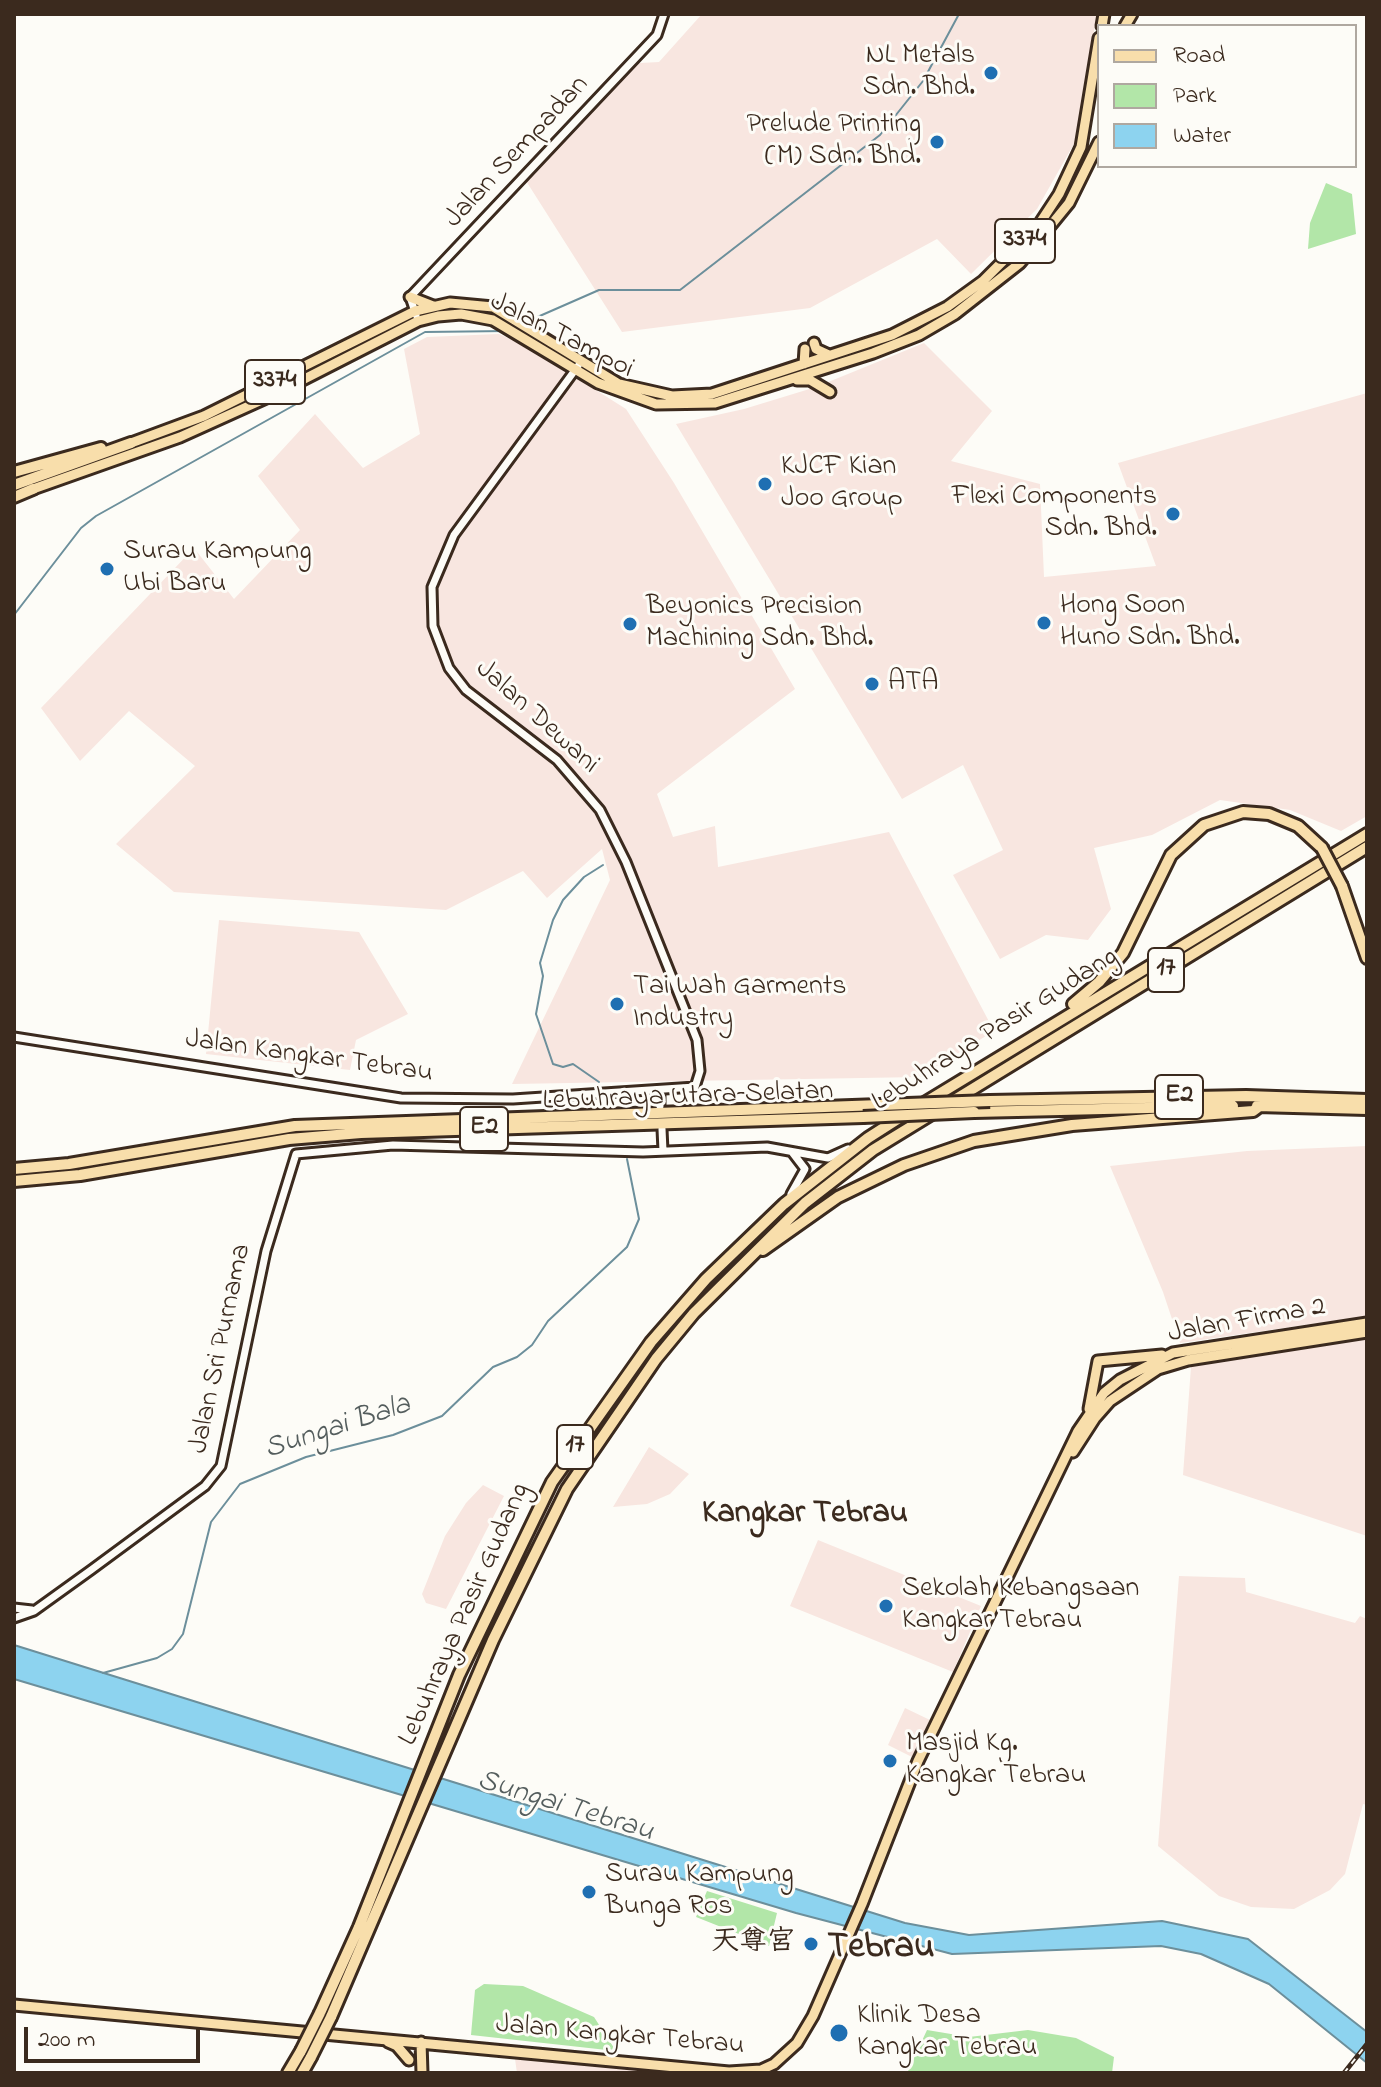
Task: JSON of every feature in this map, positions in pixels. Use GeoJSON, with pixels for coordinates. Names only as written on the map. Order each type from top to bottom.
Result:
{"type":"FeatureCollection","features":[{"type":"Feature","properties":{"kind":"highway"},"geometry":{"type":"LineString","coordinates":[[14,472],[92,449],[131,443]]}},
{"type":"Feature","properties":{"kind":"highway"},"geometry":{"type":"LineString","coordinates":[[14,485],[131,443]]}},
{"type":"Feature","properties":{"kind":"highway"},"geometry":{"type":"LineString","coordinates":[[14,496],[33,489]]}},
{"type":"Feature","properties":{"kind":"highway"},"geometry":{"type":"LineString","coordinates":[[1010,1048],[1078,1000],[1110,971],[1134,935],[1171,855],[1204,825],[1243,812],[1269,814],[1298,826],[1322,848],[1342,886],[1367,958]]}},
{"type":"Feature","properties":{"kind":"highway","name":"Lebuhraya Pasir Gudang"},"geometry":{"type":"LineString","coordinates":[[326,2015],[459,1675],[552,1482],[621,1382],[674,1314],[784,1204],[868,1138],[1010,1048],[1367,834]]}},
{"type":"Feature","properties":{"kind":"highway","name":"Lebuhraya Pasir Gudang"},"geometry":{"type":"LineString","coordinates":[[302,2073],[306,2054],[415,1825],[493,1640],[567,1489],[672,1339],[741,1263],[805,1203],[906,1128],[1367,847]]}},
{"type":"Feature","properties":{"kind":"highway","name":"Lebuhraya Utara–Selatan"},"geometry":{"type":"LineString","coordinates":[[14,1168],[308,1125],[990,1101],[1246,1096],[1367,1100]]}},
{"type":"Feature","properties":{"kind":"highway"},"geometry":{"type":"LineString","coordinates":[[741,1263],[838,1197],[904,1165],[974,1141],[1072,1125],[1253,1111],[1261,1105]]}},
{"type":"Feature","properties":{"kind":"highway","name":"Lebuhraya Utara–Selatan"},"geometry":{"type":"LineString","coordinates":[[14,1181],[80,1175],[289,1139],[347,1134],[974,1112],[1261,1105],[1367,1109]]}},
{"type":"Feature","properties":{"kind":"highway","name":"Lebuhraya Pasir Gudang"},"geometry":{"type":"LineString","coordinates":[[288,2073],[306,2054]]}},
{"type":"Feature","properties":{"kind":"main road","name":"Jalan Tampoi"},"geometry":{"type":"LineString","coordinates":[[131,443],[204,416],[416,316],[479,316],[619,384],[638,390],[690,396],[712,394],[892,335],[947,307],[990,276],[1029,236],[1059,194],[1081,147],[1097,48]]}},
{"type":"Feature","properties":{"kind":"main road"},"geometry":{"type":"LineString","coordinates":[[1094,62],[1097,55]]}},
{"type":"Feature","properties":{"kind":"main road","name":"Jalan Tampoi"},"geometry":{"type":"LineString","coordinates":[[33,489],[191,433],[433,306],[477,304],[493,307],[529,327],[579,366],[636,400],[675,406],[715,403],[789,381],[919,335],[993,288],[1047,233],[1081,182],[1097,146]]}},
{"type":"Feature","properties":{"kind":"main road"},"geometry":{"type":"LineString","coordinates":[[410,297],[433,306]]}},
{"type":"Feature","properties":{"kind":"main road"},"geometry":{"type":"LineString","coordinates":[[804,364],[809,346],[829,356]]}},
{"type":"Feature","properties":{"kind":"main road"},"geometry":{"type":"LineString","coordinates":[[789,381],[810,380],[830,392],[826,377],[837,365]]}},
{"type":"Feature","properties":{"kind":"main road","name":"Jalan Firma 2"},"geometry":{"type":"LineString","coordinates":[[1050,1489],[1088,1414],[1120,1380],[1173,1353],[1367,1323]]}},
{"type":"Feature","properties":{"kind":"main road","name":"Jalan Firma 2"},"geometry":{"type":"LineString","coordinates":[[1050,1489],[1095,1418],[1127,1387],[1158,1369],[1188,1360],[1367,1332]]}},
{"type":"Feature","properties":{"kind":"main road"},"geometry":{"type":"LineString","coordinates":[[1088,1414],[1098,1361],[1173,1353]]}},
{"type":"Feature","properties":{"kind":"main road","name":"Jalan Kangkar Tebrau"},"geometry":{"type":"LineString","coordinates":[[14,2005],[729,2072],[761,2070],[783,2058],[797,2043],[813,2016],[846,1943],[918,1761],[1050,1489]]}},
{"type":"Feature","properties":{"kind":"main road"},"geometry":{"type":"LineString","coordinates":[[381,2039],[397,2046],[409,2060]]}},
{"type":"Feature","properties":{"kind":"main road"},"geometry":{"type":"LineString","coordinates":[[408,2041],[409,2073]]}},
{"type":"Feature","properties":{"kind":"main road"},"geometry":{"type":"LineString","coordinates":[[421,2042],[422,2073]]}},
{"type":"Feature","properties":{"kind":"main road"},"geometry":{"type":"LineString","coordinates":[[421,2061],[430,2048],[442,2044]]}},
{"type":"Feature","properties":{"kind":"street","name":"Jalan Sempadan"},"geometry":{"type":"LineString","coordinates":[[410,297],[657,35],[664,14]]}},
{"type":"Feature","properties":{"kind":"street"},"geometry":{"type":"LineString","coordinates":[[410,297],[416,316]]}},
{"type":"Feature","properties":{"kind":"street","name":"Jalan Dewani"},"geometry":{"type":"LineString","coordinates":[[579,366],[454,535],[432,587],[433,626],[449,668],[466,690],[557,760],[600,810],[626,862],[697,1040],[700,1071],[695,1087]]}},
{"type":"Feature","properties":{"kind":"street","name":"Jalan Kangkar Tebrau"},"geometry":{"type":"LineString","coordinates":[[14,1037],[401,1098],[500,1099],[695,1087]]}},
{"type":"Feature","properties":{"kind":"street"},"geometry":{"type":"LineString","coordinates":[[660,1090],[660,1106]]}},
{"type":"Feature","properties":{"kind":"street"},"geometry":{"type":"LineString","coordinates":[[662,1129],[663,1151],[757,1147],[828,1158],[868,1138]]}},
{"type":"Feature","properties":{"kind":"street","name":"Jalan Sri Purnama"},"geometry":{"type":"LineString","coordinates":[[14,1618],[34,1611],[205,1486],[221,1466],[266,1251],[296,1154],[393,1145],[663,1151]]}},
{"type":"Feature","properties":{"kind":"street"},"geometry":{"type":"LineString","coordinates":[[784,1204],[805,1175],[803,1163],[790,1150]]}},
{"type":"Feature","properties":{"kind":"street"},"geometry":{"type":"LineString","coordinates":[[14,1608],[34,1611]]}},
{"type":"Feature","properties":{"kind":"shaded area"},"geometry":{"type":"Polygon","coordinates":[[[702,14],[1097,14],[1075,142],[1037,209],[971,274],[937,239],[810,308],[622,332],[521,173],[622,64],[659,62],[702,14]]]}},
{"type":"Feature","properties":{"kind":"shaded area"},"geometry":{"type":"Polygon","coordinates":[[[499,334],[526,346],[626,409],[674,483],[795,689],[657,794],[673,837],[715,826],[718,867],[889,832],[994,1031],[920,1077],[512,1084],[610,880],[602,849],[547,898],[523,871],[446,910],[174,892],[116,844],[195,766],[129,711],[80,761],[41,708],[194,548],[234,599],[300,530],[258,476],[315,414],[363,468],[420,434],[404,349],[427,337],[499,334]]]}},
{"type":"Feature","properties":{"kind":"shaded area"},"geometry":{"type":"Polygon","coordinates":[[[924,343],[992,411],[951,461],[1040,484],[1044,577],[1156,566],[1118,463],[1367,393],[1367,816],[1341,831],[1290,810],[1220,800],[1152,835],[1094,848],[1111,909],[1088,940],[1046,935],[1000,959],[953,875],[1003,850],[963,765],[902,799],[676,424],[744,409],[816,387],[924,343]]]}},
{"type":"Feature","properties":{"kind":"shaded area"},"geometry":{"type":"Polygon","coordinates":[[[219,920],[359,932],[408,1014],[356,1040],[350,1070],[206,1054],[219,920]]]}},
{"type":"Feature","properties":{"kind":"shaded area"},"geometry":{"type":"Polygon","coordinates":[[[1367,1146],[1367,1316],[1180,1343],[1163,1292],[1110,1166],[1247,1151],[1367,1146]]]}},
{"type":"Feature","properties":{"kind":"shaded area"},"geometry":{"type":"Polygon","coordinates":[[[1367,1336],[1367,1536],[1183,1475],[1191,1367],[1367,1336]]]}},
{"type":"Feature","properties":{"kind":"shaded area"},"geometry":{"type":"Polygon","coordinates":[[[649,1447],[689,1474],[670,1494],[647,1504],[613,1507],[649,1447]]]}},
{"type":"Feature","properties":{"kind":"shaded area"},"geometry":{"type":"Polygon","coordinates":[[[483,1485],[504,1496],[446,1609],[426,1603],[422,1594],[445,1536],[466,1503],[483,1485]]]}},
{"type":"Feature","properties":{"kind":"shaded area","name":"Sekolah Kebangsaan Kangkar Tebrau"},"geometry":{"type":"Polygon","coordinates":[[[818,1540],[981,1606],[953,1672],[790,1606],[818,1540]]]}},
{"type":"Feature","properties":{"kind":"shaded area"},"geometry":{"type":"Polygon","coordinates":[[[1179,1576],[1245,1578],[1246,1592],[1355,1623],[1360,1616],[1367,1619],[1367,1805],[1363,1804],[1345,1874],[1330,1890],[1294,1909],[1251,1907],[1219,1896],[1158,1846],[1179,1576]]]}},
{"type":"Feature","properties":{"kind":"shaded area"},"geometry":{"type":"Polygon","coordinates":[[[905,1708],[930,1720],[912,1757],[888,1745],[905,1708]]]}},
{"type":"Feature","properties":{"kind":"shaded area"},"geometry":{"type":"Polygon","coordinates":[[[515,2059],[671,2073],[517,2073],[515,2059]]]}},
{"type":"Feature","properties":{"kind":"green space"},"geometry":{"type":"Polygon","coordinates":[[[1326,183],[1352,194],[1356,234],[1308,249],[1310,223],[1326,183]]]}},
{"type":"Feature","properties":{"kind":"green space"},"geometry":{"type":"Polygon","coordinates":[[[707,1891],[777,1913],[769,1946],[696,1917],[707,1891]]]}},
{"type":"Feature","properties":{"kind":"green space"},"geometry":{"type":"Polygon","coordinates":[[[484,1984],[523,1986],[594,2017],[616,2051],[471,2035],[475,1990],[484,1984]]]}},
{"type":"Feature","properties":{"kind":"green space"},"geometry":{"type":"Polygon","coordinates":[[[927,2030],[969,2037],[1028,2030],[1076,2038],[1114,2057],[1112,2073],[907,2073],[927,2030]]]}},
{"type":"Feature","properties":{"kind":"water"},"geometry":{"type":"Polygon","coordinates":[[[14,1645],[905,1923],[969,1935],[1162,1921],[1248,1939],[1367,2032],[1367,2063],[1269,1984],[1201,1954],[1161,1946],[952,1954],[796,1913],[14,1679],[14,1645]]]}},
{"type":"Feature","properties":{"kind":"waterway"},"geometry":{"type":"LineString","coordinates":[[526,322],[599,290],[680,290],[880,135],[923,81],[959,14]]}},
{"type":"Feature","properties":{"kind":"waterway"},"geometry":{"type":"LineString","coordinates":[[14,615],[81,528],[96,516],[425,332],[506,331]]}},
{"type":"Feature","properties":{"kind":"waterway"},"geometry":{"type":"LineString","coordinates":[[599,1082],[573,1064],[563,1067],[553,1064],[536,1014],[543,976],[540,963],[553,920],[563,900],[584,877],[603,865]]}},
{"type":"Feature","properties":{"kind":"waterway","name":"Sungai Bala"},"geometry":{"type":"LineString","coordinates":[[103,1673],[157,1658],[172,1649],[183,1634],[211,1522],[240,1484],[306,1457],[393,1435],[442,1416],[493,1367],[517,1357],[532,1345],[548,1321],[627,1247],[639,1219],[627,1159]]}},
{"type":"Feature","properties":{"kind":"railway"},"geometry":{"type":"LineString","coordinates":[[1344,2073],[1367,2044]]}},
{"type":"Feature","properties":{"kind":"place","name":"NL Metals Sdn. Bhd."},"geometry":{"type":"Point","coordinates":[991,73]}},
{"type":"Feature","properties":{"kind":"place","name":"Prelude Printing (M) Sdn. Bhd."},"geometry":{"type":"Point","coordinates":[937,142]}},
{"type":"Feature","properties":{"kind":"place","name":"KJCF Kian Joo Group"},"geometry":{"type":"Point","coordinates":[765,484]}},
{"type":"Feature","properties":{"kind":"place","name":"Flexi Components Sdn. Bhd."},"geometry":{"type":"Point","coordinates":[1173,514]}},
{"type":"Feature","properties":{"kind":"place","name":"Surau Kampung Ubi Baru"},"geometry":{"type":"Point","coordinates":[107,569]}},
{"type":"Feature","properties":{"kind":"place","name":"Hong Soon Huno Sdn. Bhd."},"geometry":{"type":"Point","coordinates":[1044,623]}},
{"type":"Feature","properties":{"kind":"place","name":"Beyonics Precision Machining Sdn. Bhd."},"geometry":{"type":"Point","coordinates":[630,624]}},
{"type":"Feature","properties":{"kind":"place","name":"ATA"},"geometry":{"type":"Point","coordinates":[872,684]}},
{"type":"Feature","properties":{"kind":"place","name":"Tai Wah Garments Industry"},"geometry":{"type":"Point","coordinates":[617,1004]}},
{"type":"Feature","properties":{"kind":"place","name":"Sekolah Kebangsaan Kangkar Tebrau"},"geometry":{"type":"Point","coordinates":[886,1606]}},
{"type":"Feature","properties":{"kind":"place","name":"Masjid Kg. Kangkar Tebrau"},"geometry":{"type":"Point","coordinates":[890,1761]}},
{"type":"Feature","properties":{"kind":"place","name":"Surau Kampung Bunga Ros"},"geometry":{"type":"Point","coordinates":[589,1892]}},
{"type":"Feature","properties":{"kind":"place","name":"天尊宫"},"geometry":{"type":"Point","coordinates":[811,1944]}},
{"type":"Feature","properties":{"kind":"place","name":"Klinik Desa Kangkar Tebrau"},"geometry":{"type":"Point","coordinates":[839,2033]}},
{"type":"Feature","properties":{"kind":"district","name":"Kangkar Tebrau"},"geometry":{"type":"Point","coordinates":[805,1516]}},
{"type":"Feature","properties":{"kind":"district","name":"Tebrau"},"geometry":{"type":"Point","coordinates":[881,1950]}},
{"type":"Feature","properties":{"kind":"water label","name":"Sungai Tebrau"},"geometry":{"type":"Point","coordinates":[565,1808]}}]}
